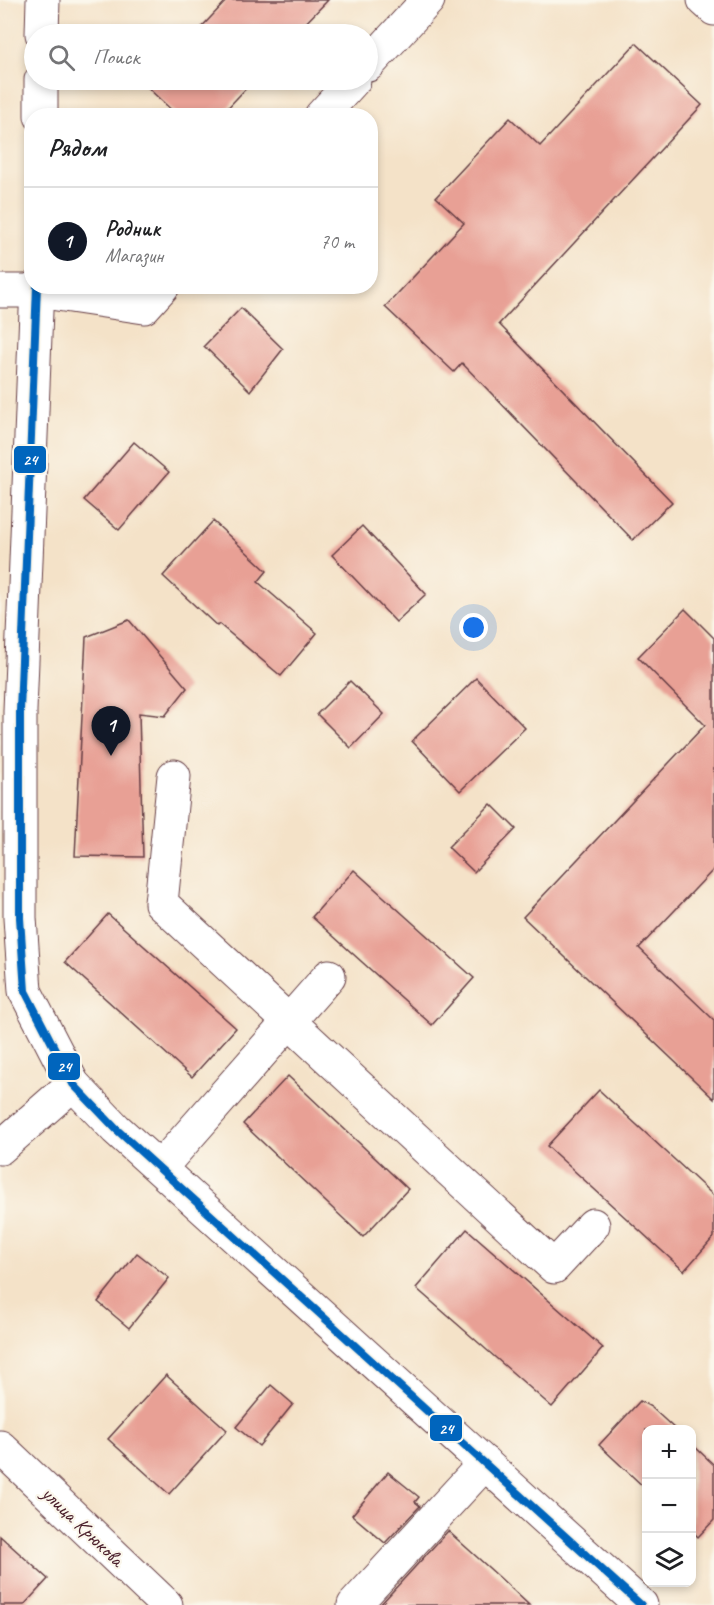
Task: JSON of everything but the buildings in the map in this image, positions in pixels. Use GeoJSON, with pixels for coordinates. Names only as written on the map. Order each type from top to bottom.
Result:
{"type":"FeatureCollection","features":[{"type":"Feature","properties":{"kind":"main road"},"geometry":{"type":"LineString","coordinates":[[42,24],[43,0]]}},
{"type":"Feature","properties":{"kind":"main road"},"geometry":{"type":"LineString","coordinates":[[704,0],[714,9]]}},
{"type":"Feature","properties":{"kind":"main road"},"geometry":{"type":"LineString","coordinates":[[378,53],[421,2]]}},
{"type":"Feature","properties":{"kind":"main road"},"geometry":{"type":"LineString","coordinates":[[41,90],[41,108]]}},
{"type":"Feature","properties":{"kind":"main road"},"geometry":{"type":"LineString","coordinates":[[328,108],[345,90]]}},
{"type":"Feature","properties":{"kind":"main road"},"geometry":{"type":"LineString","coordinates":[[0,291],[24,290]]}},
{"type":"Feature","properties":{"kind":"main road"},"geometry":{"type":"LineString","coordinates":[[37,294],[10,711],[20,918],[26,991],[73,1084],[116,1129],[641,1605]]}},
{"type":"Feature","properties":{"kind":"main road"},"geometry":{"type":"LineString","coordinates":[[67,294],[144,307],[156,294]]}},
{"type":"Feature","properties":{"kind":"main road"},"geometry":{"type":"LineString","coordinates":[[174,777],[161,903],[554,1267],[593,1225]]}},
{"type":"Feature","properties":{"kind":"main road"},"geometry":{"type":"LineString","coordinates":[[160,1168],[329,976]]}},
{"type":"Feature","properties":{"kind":"main road"},"geometry":{"type":"LineString","coordinates":[[2,1143],[73,1084]]}},
{"type":"Feature","properties":{"kind":"main road","name":"улица Крюкова"},"geometry":{"type":"LineString","coordinates":[[0,1447],[166,1605]]}},
{"type":"Feature","properties":{"kind":"main road"},"geometry":{"type":"LineString","coordinates":[[354,1605],[485,1463]]}},
{"type":"Feature","properties":{"kind":"transit line","name":"24"},"geometry":{"type":"LineString","coordinates":[[37,294],[20,711],[20,918],[25,991],[73,1084],[116,1129],[641,1605]]}},
{"type":"Feature","properties":{"kind":"place","name":"Родник"},"geometry":{"type":"Point","coordinates":[111,756]}}]}
